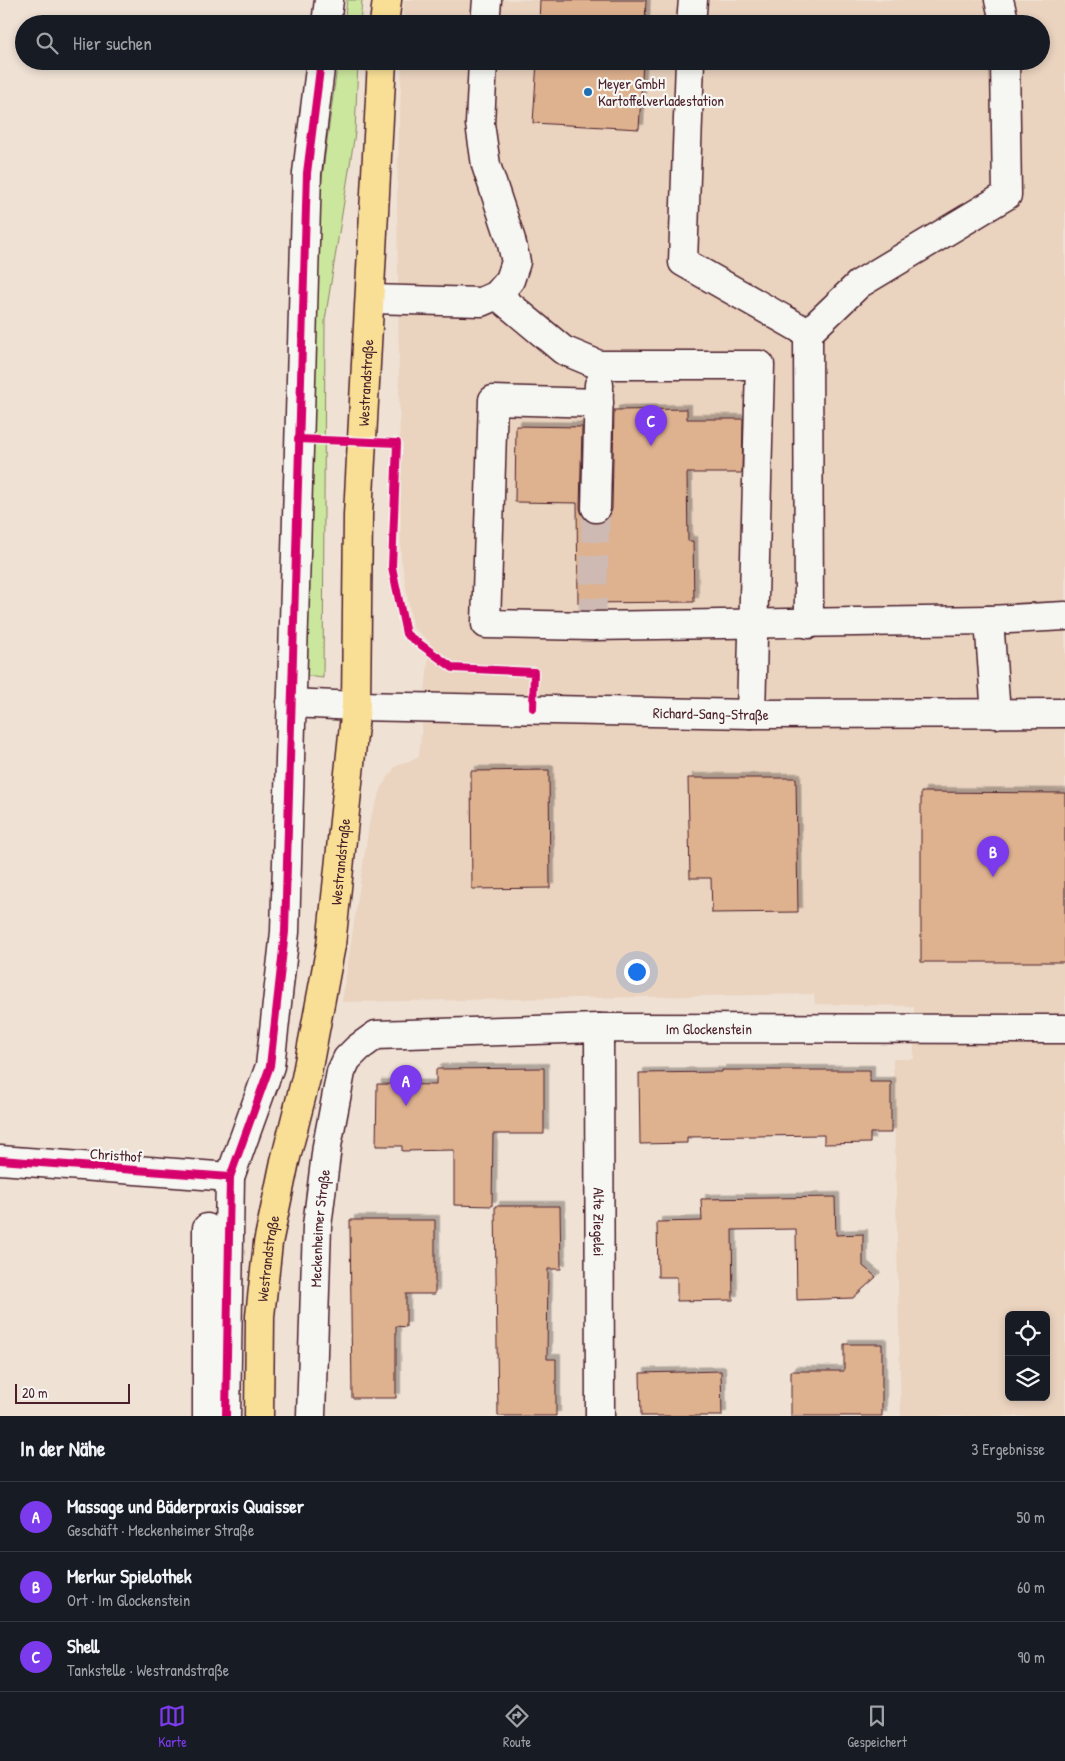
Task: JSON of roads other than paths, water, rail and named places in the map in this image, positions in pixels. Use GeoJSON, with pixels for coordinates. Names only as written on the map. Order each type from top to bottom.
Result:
{"type":"FeatureCollection","features":[{"type":"Feature","properties":{"kind":"main road"},"geometry":{"type":"LineString","coordinates":[[385,15],[387,0]]}},
{"type":"Feature","properties":{"kind":"main road","name":"Westrandstraße"},"geometry":{"type":"LineString","coordinates":[[259,1416],[260,1316],[268,1243],[285,1161],[306,1078],[331,945],[356,706],[358,516],[382,70]]}},
{"type":"Feature","properties":{"kind":"street"},"geometry":{"type":"LineString","coordinates":[[327,15],[329,0]]}},
{"type":"Feature","properties":{"kind":"street"},"geometry":{"type":"LineString","coordinates":[[486,15],[487,0]]}},
{"type":"Feature","properties":{"kind":"street"},"geometry":{"type":"LineString","coordinates":[[692,15],[693,0]]}},
{"type":"Feature","properties":{"kind":"street"},"geometry":{"type":"LineString","coordinates":[[999,0],[1002,15]]}},
{"type":"Feature","properties":{"kind":"street"},"geometry":{"type":"LineString","coordinates":[[226,1416],[230,1178],[270,1066],[285,932],[307,173],[320,70]]}},
{"type":"Feature","properties":{"kind":"street"},"geometry":{"type":"LineString","coordinates":[[370,299],[481,302],[497,295],[510,280],[516,262],[511,240],[486,165],[480,124],[483,70]]}},
{"type":"Feature","properties":{"kind":"street"},"geometry":{"type":"LineString","coordinates":[[690,70],[683,262],[808,333]]}},
{"type":"Feature","properties":{"kind":"street"},"geometry":{"type":"LineString","coordinates":[[808,624],[808,333],[859,284],[1007,196],[1005,70]]}},
{"type":"Feature","properties":{"kind":"street"},"geometry":{"type":"LineString","coordinates":[[497,295],[563,350],[599,365],[760,365],[752,714]]}},
{"type":"Feature","properties":{"kind":"street"},"geometry":{"type":"LineString","coordinates":[[596,508],[599,365]]}},
{"type":"Feature","properties":{"kind":"street"},"geometry":{"type":"LineString","coordinates":[[599,402],[493,400],[486,624],[592,626],[808,624],[990,620],[1065,616]]}},
{"type":"Feature","properties":{"kind":"street"},"geometry":{"type":"LineString","coordinates":[[990,620],[996,714]]}},
{"type":"Feature","properties":{"kind":"street","name":"Richard-Sang-Straße"},"geometry":{"type":"LineString","coordinates":[[291,703],[752,714],[1065,713]]}},
{"type":"Feature","properties":{"kind":"street","name":"Im Glockenstein"},"geometry":{"type":"LineString","coordinates":[[358,1048],[376,1034],[599,1028],[1065,1029]]}},
{"type":"Feature","properties":{"kind":"street","name":"Alte Ziegelei"},"geometry":{"type":"LineString","coordinates":[[599,1028],[600,1416]]}},
{"type":"Feature","properties":{"kind":"street","name":"Meckenheimer Straße"},"geometry":{"type":"LineString","coordinates":[[312,1416],[317,1226],[327,1146],[341,1072],[346,1059],[358,1048]]}},
{"type":"Feature","properties":{"kind":"street","name":"Christhof"},"geometry":{"type":"LineString","coordinates":[[0,1160],[230,1178]]}},
{"type":"Feature","properties":{"kind":"street"},"geometry":{"type":"LineString","coordinates":[[207,1228],[207,1416]]}},
{"type":"Feature","properties":{"kind":"tunnel"},"geometry":{"type":"LineString","coordinates":[[592,626],[596,508]]}},
{"type":"Feature","properties":{"kind":"place","name":"Meyer GmbH Kartoffelverladestation"},"geometry":{"type":"Point","coordinates":[588,92]}},
{"type":"Feature","properties":{"kind":"place","name":"Shell"},"geometry":{"type":"Point","coordinates":[651,446]}},
{"type":"Feature","properties":{"kind":"place","name":"Merkur Spielothek"},"geometry":{"type":"Point","coordinates":[993,877]}},
{"type":"Feature","properties":{"kind":"place","name":"Massage und Bäderpraxis Quaisser"},"geometry":{"type":"Point","coordinates":[406,1106]}}]}
